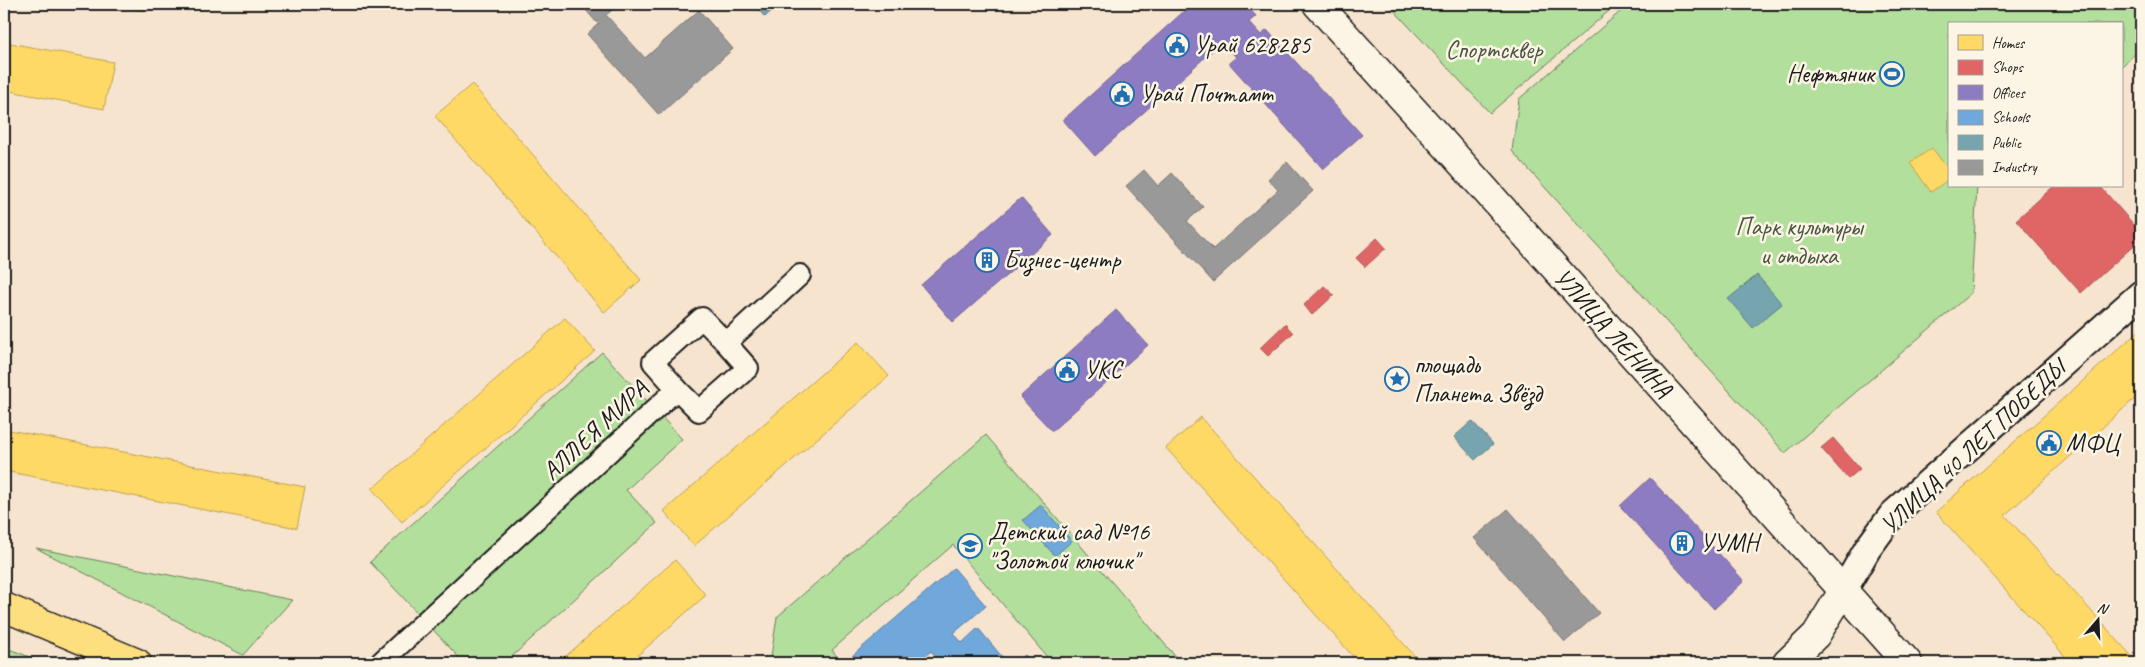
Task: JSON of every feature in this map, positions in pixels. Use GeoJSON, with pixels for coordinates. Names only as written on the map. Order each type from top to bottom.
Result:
{"type":"FeatureCollection","features":[{"type":"Feature","properties":{"kind":"main road","name":"УЛИЦА ЛЕНИНА"},"geometry":{"type":"LineString","coordinates":[[1316,4],[1908,663]]}},
{"type":"Feature","properties":{"kind":"main road","name":"УЛИЦА 40 ЛЕТ ПОБЕДЫ"},"geometry":{"type":"LineString","coordinates":[[1787,663],[1816,635],[1843,591]]}},
{"type":"Feature","properties":{"kind":"main road"},"geometry":{"type":"LineString","coordinates":[[4,607],[137,663]]}},
{"type":"Feature","properties":{"kind":"street"},"geometry":{"type":"LineString","coordinates":[[726,343],[800,275]]}},
{"type":"Feature","properties":{"kind":"street","name":"УЛИЦА 40 ЛЕТ ПОБЕДЫ"},"geometry":{"type":"LineString","coordinates":[[1843,591],[1868,548],[1893,514],[2141,294]]}},
{"type":"Feature","properties":{"kind":"street","name":"АЛЛЕЯ МИРА"},"geometry":{"type":"LineString","coordinates":[[702,318],[748,368],[698,411],[677,389],[653,362],[702,318]]}},
{"type":"Feature","properties":{"kind":"street","name":"АЛЛЕЯ МИРА"},"geometry":{"type":"LineString","coordinates":[[380,663],[677,389]]}},
{"type":"Feature","properties":{"kind":"green space","name":"Спортсквер"},"geometry":{"type":"Polygon","coordinates":[[[1388,4],[1617,4],[1490,113],[1388,4]]]}},
{"type":"Feature","properties":{"kind":"green space","name":"Парк культуры и отдыха"},"geometry":{"type":"Polygon","coordinates":[[[1629,4],[2141,4],[2141,48],[2122,66],[2122,22],[1948,22],[1948,188],[1977,188],[1971,293],[1785,453],[1512,151],[1519,99],[1629,4]]]}},
{"type":"Feature","properties":{"kind":"green space"},"geometry":{"type":"Polygon","coordinates":[[[602,352],[682,439],[626,490],[657,523],[505,663],[464,663],[370,562],[602,352]]]}},
{"type":"Feature","properties":{"kind":"green space","name":"Детский сад №16 \"Золотой ключик\""},"geometry":{"type":"Polygon","coordinates":[[[986,435],[1181,663],[1052,663],[953,545],[832,650],[842,663],[770,663],[777,617],[986,435]]]}},
{"type":"Feature","properties":{"kind":"green space"},"geometry":{"type":"Polygon","coordinates":[[[36,548],[292,600],[243,655],[36,548]]]}},
{"type":"Feature","properties":{"kind":"green space"},"geometry":{"type":"Polygon","coordinates":[[[4,647],[45,663],[4,663],[4,647]]]}},
{"type":"Feature","properties":{"kind":"building: Homes"},"geometry":{"type":"Polygon","coordinates":[[[123,4],[145,4],[144,11],[123,7],[123,4]]]}},
{"type":"Feature","properties":{"kind":"building: Homes"},"geometry":{"type":"Polygon","coordinates":[[[4,42],[113,62],[104,109],[4,90],[4,42]]]}},
{"type":"Feature","properties":{"kind":"building: Homes"},"geometry":{"type":"Polygon","coordinates":[[[472,84],[641,280],[604,312],[435,116],[472,84]]]}},
{"type":"Feature","properties":{"kind":"building: Homes"},"geometry":{"type":"Polygon","coordinates":[[[1932,148],[1948,169],[1948,180],[1931,192],[1910,163],[1932,148]]]}},
{"type":"Feature","properties":{"kind":"building: Homes"},"geometry":{"type":"Polygon","coordinates":[[[565,318],[595,351],[402,522],[372,489],[565,318]]]}},
{"type":"Feature","properties":{"kind":"building: Homes"},"geometry":{"type":"Polygon","coordinates":[[[2141,329],[2141,393],[2005,515],[2137,662],[2071,663],[1936,512],[2141,329]]]}},
{"type":"Feature","properties":{"kind":"building: Homes"},"geometry":{"type":"Polygon","coordinates":[[[858,342],[889,376],[694,546],[664,511],[858,342]]]}},
{"type":"Feature","properties":{"kind":"building: Homes"},"geometry":{"type":"Polygon","coordinates":[[[1201,417],[1421,663],[1359,663],[1166,448],[1201,417]]]}},
{"type":"Feature","properties":{"kind":"building: Homes"},"geometry":{"type":"Polygon","coordinates":[[[4,429],[305,487],[297,528],[4,471],[4,429]]]}},
{"type":"Feature","properties":{"kind":"building: Homes"},"geometry":{"type":"Polygon","coordinates":[[[675,560],[706,595],[629,663],[558,663],[675,560]]]}},
{"type":"Feature","properties":{"kind":"building: Shops"},"geometry":{"type":"Polygon","coordinates":[[[2052,188],[2102,188],[2141,233],[2141,239],[2081,293],[2016,220],[2052,188]]]}},
{"type":"Feature","properties":{"kind":"building: Shops"},"geometry":{"type":"Polygon","coordinates":[[[1377,238],[1386,248],[1365,267],[1356,258],[1377,238]]]}},
{"type":"Feature","properties":{"kind":"building: Shops"},"geometry":{"type":"Polygon","coordinates":[[[1324,286],[1334,295],[1312,315],[1304,305],[1324,286]]]}},
{"type":"Feature","properties":{"kind":"building: Shops"},"geometry":{"type":"Polygon","coordinates":[[[1285,324],[1293,333],[1268,356],[1260,348],[1285,324]]]}},
{"type":"Feature","properties":{"kind":"building: Shops"},"geometry":{"type":"Polygon","coordinates":[[[1833,438],[1860,469],[1848,479],[1821,448],[1833,438]]]}},
{"type":"Feature","properties":{"kind":"building: Offices"},"geometry":{"type":"Polygon","coordinates":[[[1192,4],[1245,4],[1256,16],[1249,22],[1261,35],[1267,30],[1362,135],[1323,169],[1229,63],[1236,57],[1222,42],[1095,156],[1063,120],[1192,4]]]}},
{"type":"Feature","properties":{"kind":"building: Offices","name":"Бизнес-центр"},"geometry":{"type":"Polygon","coordinates":[[[1021,198],[1053,235],[953,322],[921,285],[1021,198]]]}},
{"type":"Feature","properties":{"kind":"building: Offices"},"geometry":{"type":"Polygon","coordinates":[[[1116,310],[1148,345],[1052,431],[1020,397],[1116,310]]]}},
{"type":"Feature","properties":{"kind":"building: Offices","name":"УУМН"},"geometry":{"type":"Polygon","coordinates":[[[1650,478],[1744,581],[1714,609],[1620,506],[1650,478]]]}},
{"type":"Feature","properties":{"kind":"building: Schools"},"geometry":{"type":"Polygon","coordinates":[[[1041,505],[1072,541],[1055,556],[1023,520],[1041,505]]]}},
{"type":"Feature","properties":{"kind":"building: Schools"},"geometry":{"type":"Polygon","coordinates":[[[954,568],[986,606],[954,633],[962,643],[978,628],[1003,658],[997,663],[941,663],[931,651],[917,663],[858,663],[852,656],[954,568]]]}},
{"type":"Feature","properties":{"kind":"building: Schools"},"geometry":{"type":"Polygon","coordinates":[[[1025,655],[1033,663],[1015,663],[1025,655]]]}},
{"type":"Feature","properties":{"kind":"building: Public"},"geometry":{"type":"Polygon","coordinates":[[[753,4],[779,4],[765,17],[753,4]]]}},
{"type":"Feature","properties":{"kind":"building: Public"},"geometry":{"type":"Polygon","coordinates":[[[1757,275],[1782,304],[1753,328],[1728,299],[1757,275]]]}},
{"type":"Feature","properties":{"kind":"building: Public"},"geometry":{"type":"Polygon","coordinates":[[[1472,421],[1493,444],[1475,460],[1454,437],[1472,421]]]}},
{"type":"Feature","properties":{"kind":"building: Industry"},"geometry":{"type":"Polygon","coordinates":[[[590,4],[619,4],[597,23],[585,9],[590,4]]]}},
{"type":"Feature","properties":{"kind":"building: Industry"},"geometry":{"type":"Polygon","coordinates":[[[699,10],[733,49],[659,115],[587,34],[607,16],[645,58],[699,10]]]}},
{"type":"Feature","properties":{"kind":"building: Industry"},"geometry":{"type":"Polygon","coordinates":[[[1287,162],[1313,191],[1213,282],[1126,186],[1144,170],[1158,186],[1172,173],[1203,207],[1187,221],[1213,249],[1278,190],[1268,179],[1287,162]]]}},
{"type":"Feature","properties":{"kind":"building: Industry"},"geometry":{"type":"Polygon","coordinates":[[[1508,509],[1599,613],[1565,642],[1474,538],[1508,509]]]}},
{"type":"Feature","properties":{"kind":"place","name":"Урай 628285"},"geometry":{"type":"Point","coordinates":[1177,45]}},
{"type":"Feature","properties":{"kind":"place","name":"Нефтяник"},"geometry":{"type":"Point","coordinates":[1892,74]}},
{"type":"Feature","properties":{"kind":"place","name":"Урай Почтамт"},"geometry":{"type":"Point","coordinates":[1122,94]}},
{"type":"Feature","properties":{"kind":"place","name":"Бизнес-центр"},"geometry":{"type":"Point","coordinates":[987,260]}},
{"type":"Feature","properties":{"kind":"place","name":"УКС"},"geometry":{"type":"Point","coordinates":[1067,370]}},
{"type":"Feature","properties":{"kind":"place","name":"площадь Планета Звёзд"},"geometry":{"type":"Point","coordinates":[1397,379]}},
{"type":"Feature","properties":{"kind":"place","name":"МФЦ"},"geometry":{"type":"Point","coordinates":[2049,443]}},
{"type":"Feature","properties":{"kind":"place","name":"УУМН"},"geometry":{"type":"Point","coordinates":[1682,543]}},
{"type":"Feature","properties":{"kind":"place","name":"Детский сад №16 \"Золотой ключик\""},"geometry":{"type":"Point","coordinates":[970,546]}}]}
